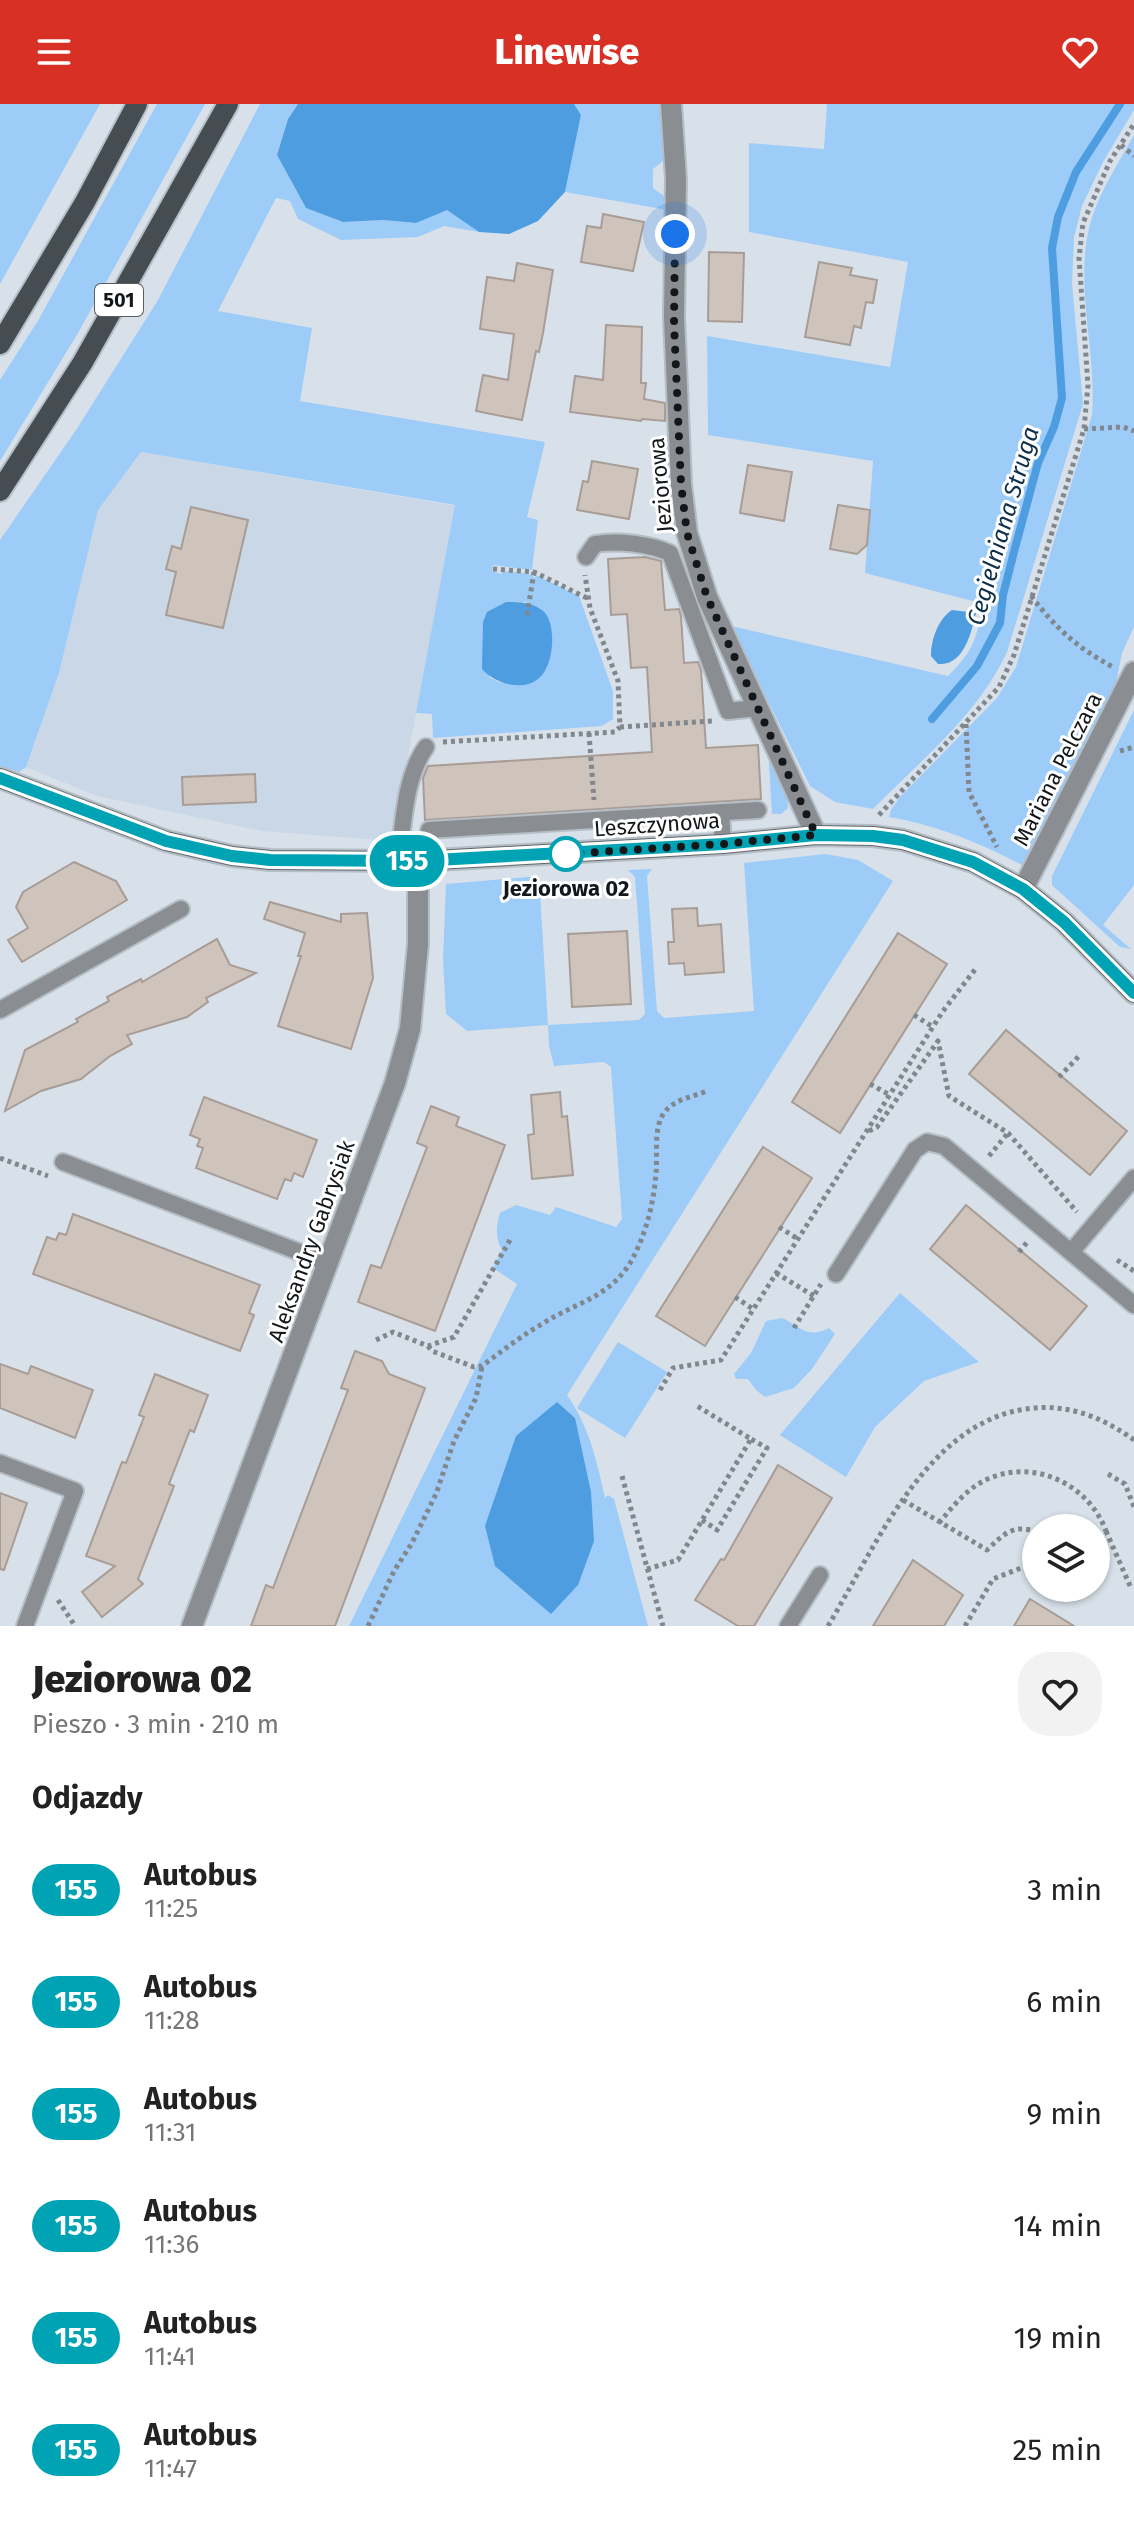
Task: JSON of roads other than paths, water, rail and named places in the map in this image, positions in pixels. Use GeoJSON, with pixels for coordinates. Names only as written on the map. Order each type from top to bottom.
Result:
{"type":"FeatureCollection","features":[{"type":"Feature","properties":{"kind":"main road"},"geometry":{"type":"LineString","coordinates":[[0,344],[85,202],[137,104]]}},
{"type":"Feature","properties":{"kind":"main road","name":"501"},"geometry":{"type":"LineString","coordinates":[[0,491],[83,362],[228,104]]}},
{"type":"Feature","properties":{"kind":"street","name":"Jeziorowa"},"geometry":{"type":"LineString","coordinates":[[671,104],[676,179],[674,323],[681,484],[687,533],[707,597],[816,835]]}},
{"type":"Feature","properties":{"kind":"street","name":"Mariana Pelczara"},"geometry":{"type":"LineString","coordinates":[[1023,889],[1133,674]]}},
{"type":"Feature","properties":{"kind":"street","name":"Leszczynowa"},"geometry":{"type":"LineString","coordinates":[[0,778],[166,841],[216,853],[270,860],[408,861],[723,844],[816,835],[903,840],[973,862],[1023,889],[1064,922],[1134,993]]}},
{"type":"Feature","properties":{"kind":"street","name":"Aleksandry Gabrysiak"},"geometry":{"type":"LineString","coordinates":[[192,1626],[395,1083],[410,1029],[418,944],[408,861]]}},
{"type":"Feature","properties":{"kind":"lane"},"geometry":{"type":"LineString","coordinates":[[586,557],[595,544],[606,542],[670,553],[728,711],[757,708]]}},
{"type":"Feature","properties":{"kind":"lane"},"geometry":{"type":"LineString","coordinates":[[408,861],[412,779],[417,760],[426,747]]}},
{"type":"Feature","properties":{"kind":"lane"},"geometry":{"type":"LineString","coordinates":[[429,830],[758,810]]}},
{"type":"Feature","properties":{"kind":"lane"},"geometry":{"type":"LineString","coordinates":[[721,812],[723,844]]}},
{"type":"Feature","properties":{"kind":"lane"},"geometry":{"type":"LineString","coordinates":[[0,1010],[181,909]]}},
{"type":"Feature","properties":{"kind":"lane"},"geometry":{"type":"LineString","coordinates":[[831,1276],[915,1150],[927,1142],[944,1146],[1134,1305]]}},
{"type":"Feature","properties":{"kind":"lane"},"geometry":{"type":"LineString","coordinates":[[63,1162],[328,1263]]}},
{"type":"Feature","properties":{"kind":"lane"},"geometry":{"type":"LineString","coordinates":[[1071,1252],[1134,1178]]}},
{"type":"Feature","properties":{"kind":"lane"},"geometry":{"type":"LineString","coordinates":[[0,1463],[75,1491],[25,1626]]}},
{"type":"Feature","properties":{"kind":"lane"},"geometry":{"type":"LineString","coordinates":[[788,1626],[820,1575]]}},
{"type":"Feature","properties":{"kind":"waterway","name":"Cegielniana Struga"},"geometry":{"type":"LineString","coordinates":[[932,719],[977,666],[1000,623],[1003,595],[1038,463],[1054,427],[1062,398],[1052,248],[1058,217],[1076,172],[1120,104]]}},
{"type":"Feature","properties":{"kind":"place","name":"Jeziorowa 02"},"geometry":{"type":"Point","coordinates":[566,854]}}]}
